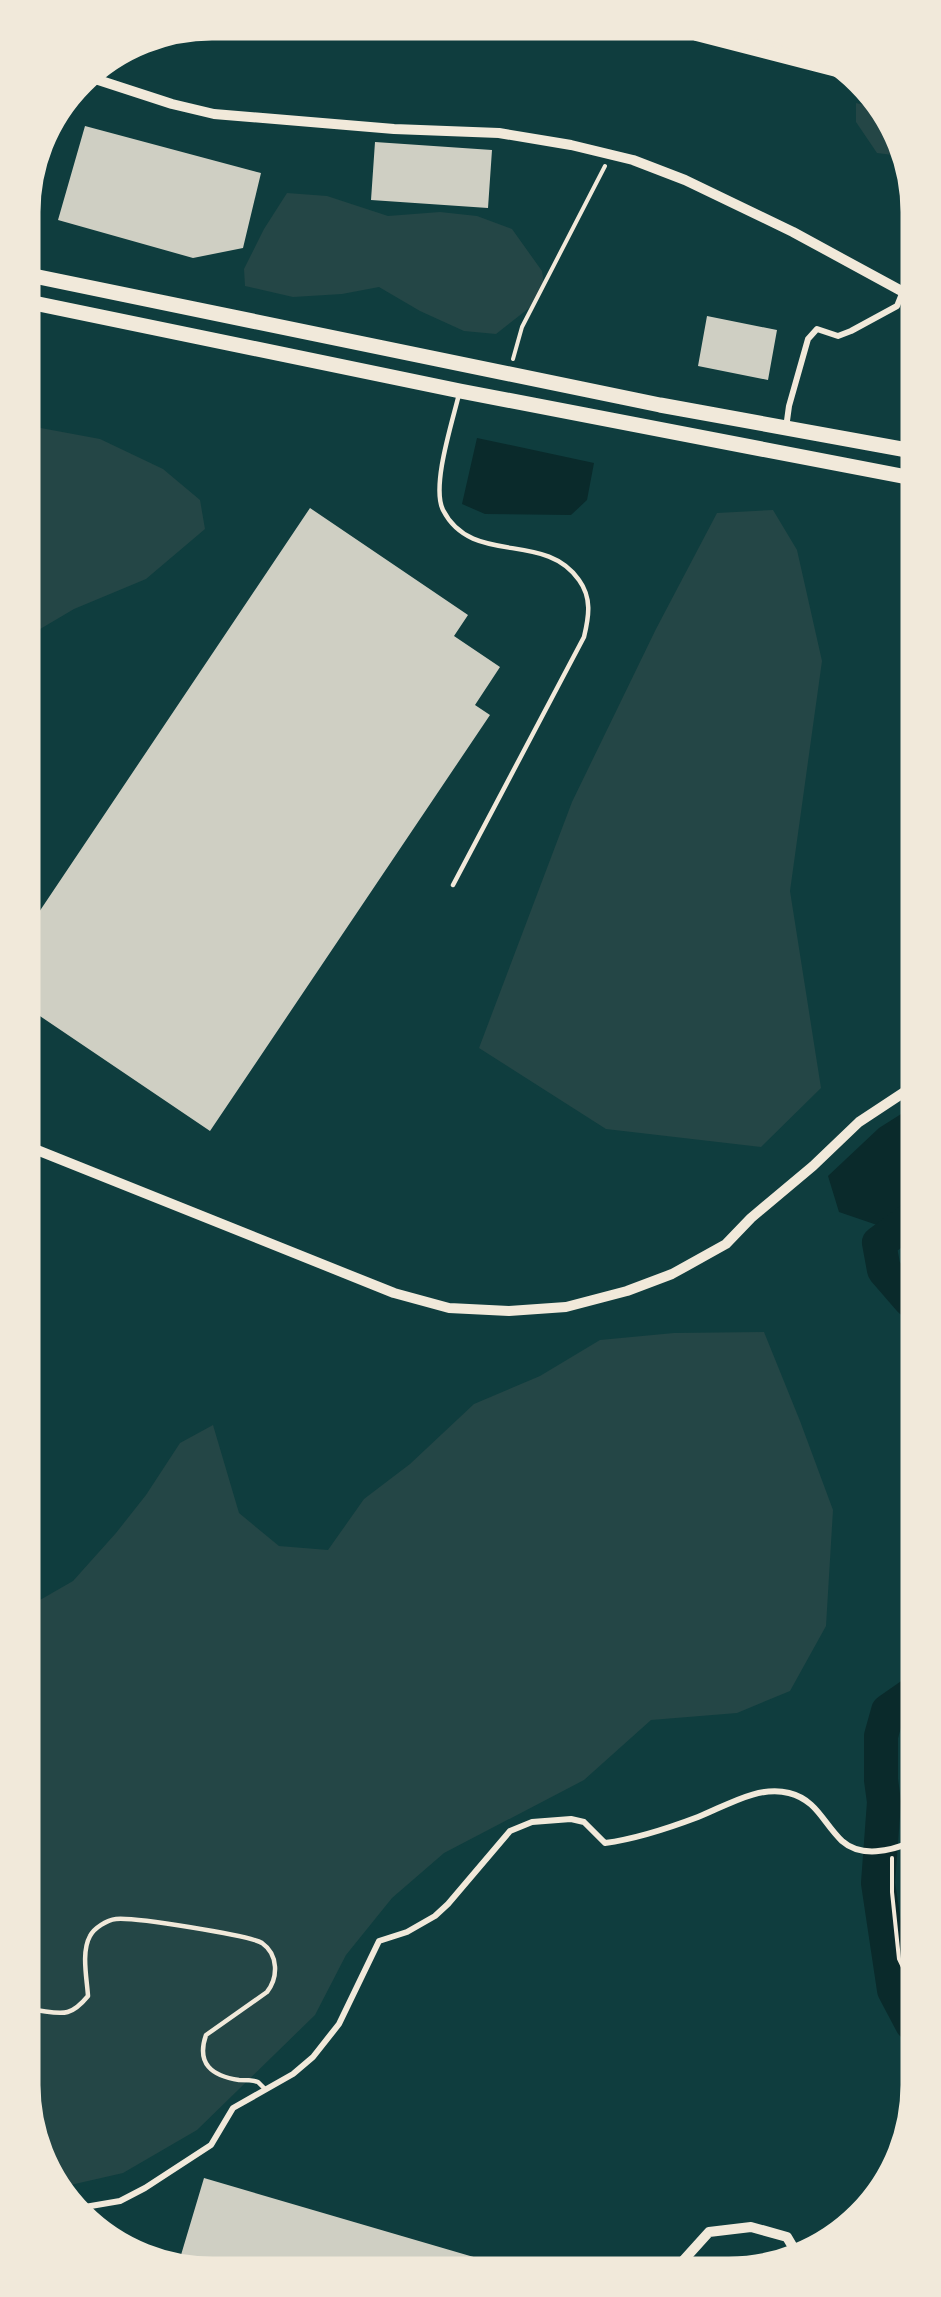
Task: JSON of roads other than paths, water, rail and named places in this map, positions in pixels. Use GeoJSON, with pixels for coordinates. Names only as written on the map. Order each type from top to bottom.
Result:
{"type":"FeatureCollection","features":[{"type":"Feature","properties":{"kind":"highway"},"geometry":{"type":"LineString","coordinates":[[724,39],[817,63]]}},
{"type":"Feature","properties":{"kind":"main road"},"geometry":{"type":"LineString","coordinates":[[39,276],[510,374],[902,449]]}},
{"type":"Feature","properties":{"kind":"main road"},"geometry":{"type":"LineString","coordinates":[[39,305],[460,391],[902,476]]}},
{"type":"Feature","properties":{"kind":"street"},"geometry":{"type":"LineString","coordinates":[[101,80],[172,104],[214,114],[394,129],[500,134],[571,145],[633,160],[706,190],[793,232],[902,291]]}},
{"type":"Feature","properties":{"kind":"street"},"geometry":{"type":"LineString","coordinates":[[786,428],[789,406],[808,339],[817,329],[838,336],[851,331],[897,306],[902,298]]}},
{"type":"Feature","properties":{"kind":"street"},"geometry":{"type":"LineString","coordinates":[[39,1151],[394,1293],[449,1308],[509,1311],[566,1307],[627,1292],[672,1274],[726,1244],[751,1218],[813,1166],[859,1122],[902,1094]]}},
{"type":"Feature","properties":{"kind":"street"},"geometry":{"type":"LineString","coordinates":[[89,2206],[120,2201],[145,2188],[211,2145],[233,2108],[293,2074],[313,2057],[339,2024],[379,1941],[407,1932],[435,1916],[448,1904],[510,1831],[532,1822],[571,1819],[584,1822],[605,1843],[696,1818],[768,1790],[789,1793],[806,1799],[818,1810],[843,1842],[856,1849],[874,1852],[893,1851],[902,1846]]}},
{"type":"Feature","properties":{"kind":"street"},"geometry":{"type":"LineString","coordinates":[[686,2258],[709,2232],[750,2227],[787,2237],[792,2246]]}},
{"type":"Feature","properties":{"kind":"lane"},"geometry":{"type":"LineString","coordinates":[[453,885],[584,637],[589,614],[586,590],[571,568],[550,555],[481,543],[458,529],[442,509],[439,490],[442,467],[460,391]]}},
{"type":"Feature","properties":{"kind":"lane"},"geometry":{"type":"LineString","coordinates":[[39,2011],[64,2014],[78,2008],[88,1996],[86,1954],[90,1936],[108,1921],[117,1918],[248,1938],[262,1943],[274,1959],[276,1973],[273,1985],[267,1992],[206,2036],[203,2055],[207,2066],[215,2073],[227,2078],[259,2082],[265,2089]]}},
{"type":"Feature","properties":{"kind":"waterway"},"geometry":{"type":"LineString","coordinates":[[902,1226],[879,1243],[884,1270],[902,1291]]}},
{"type":"Feature","properties":{"kind":"waterway"},"geometry":{"type":"LineString","coordinates":[[902,1701],[888,1711],[881,1736],[881,1780],[884,1802],[878,1883],[894,1990],[902,2005]]}}]}
